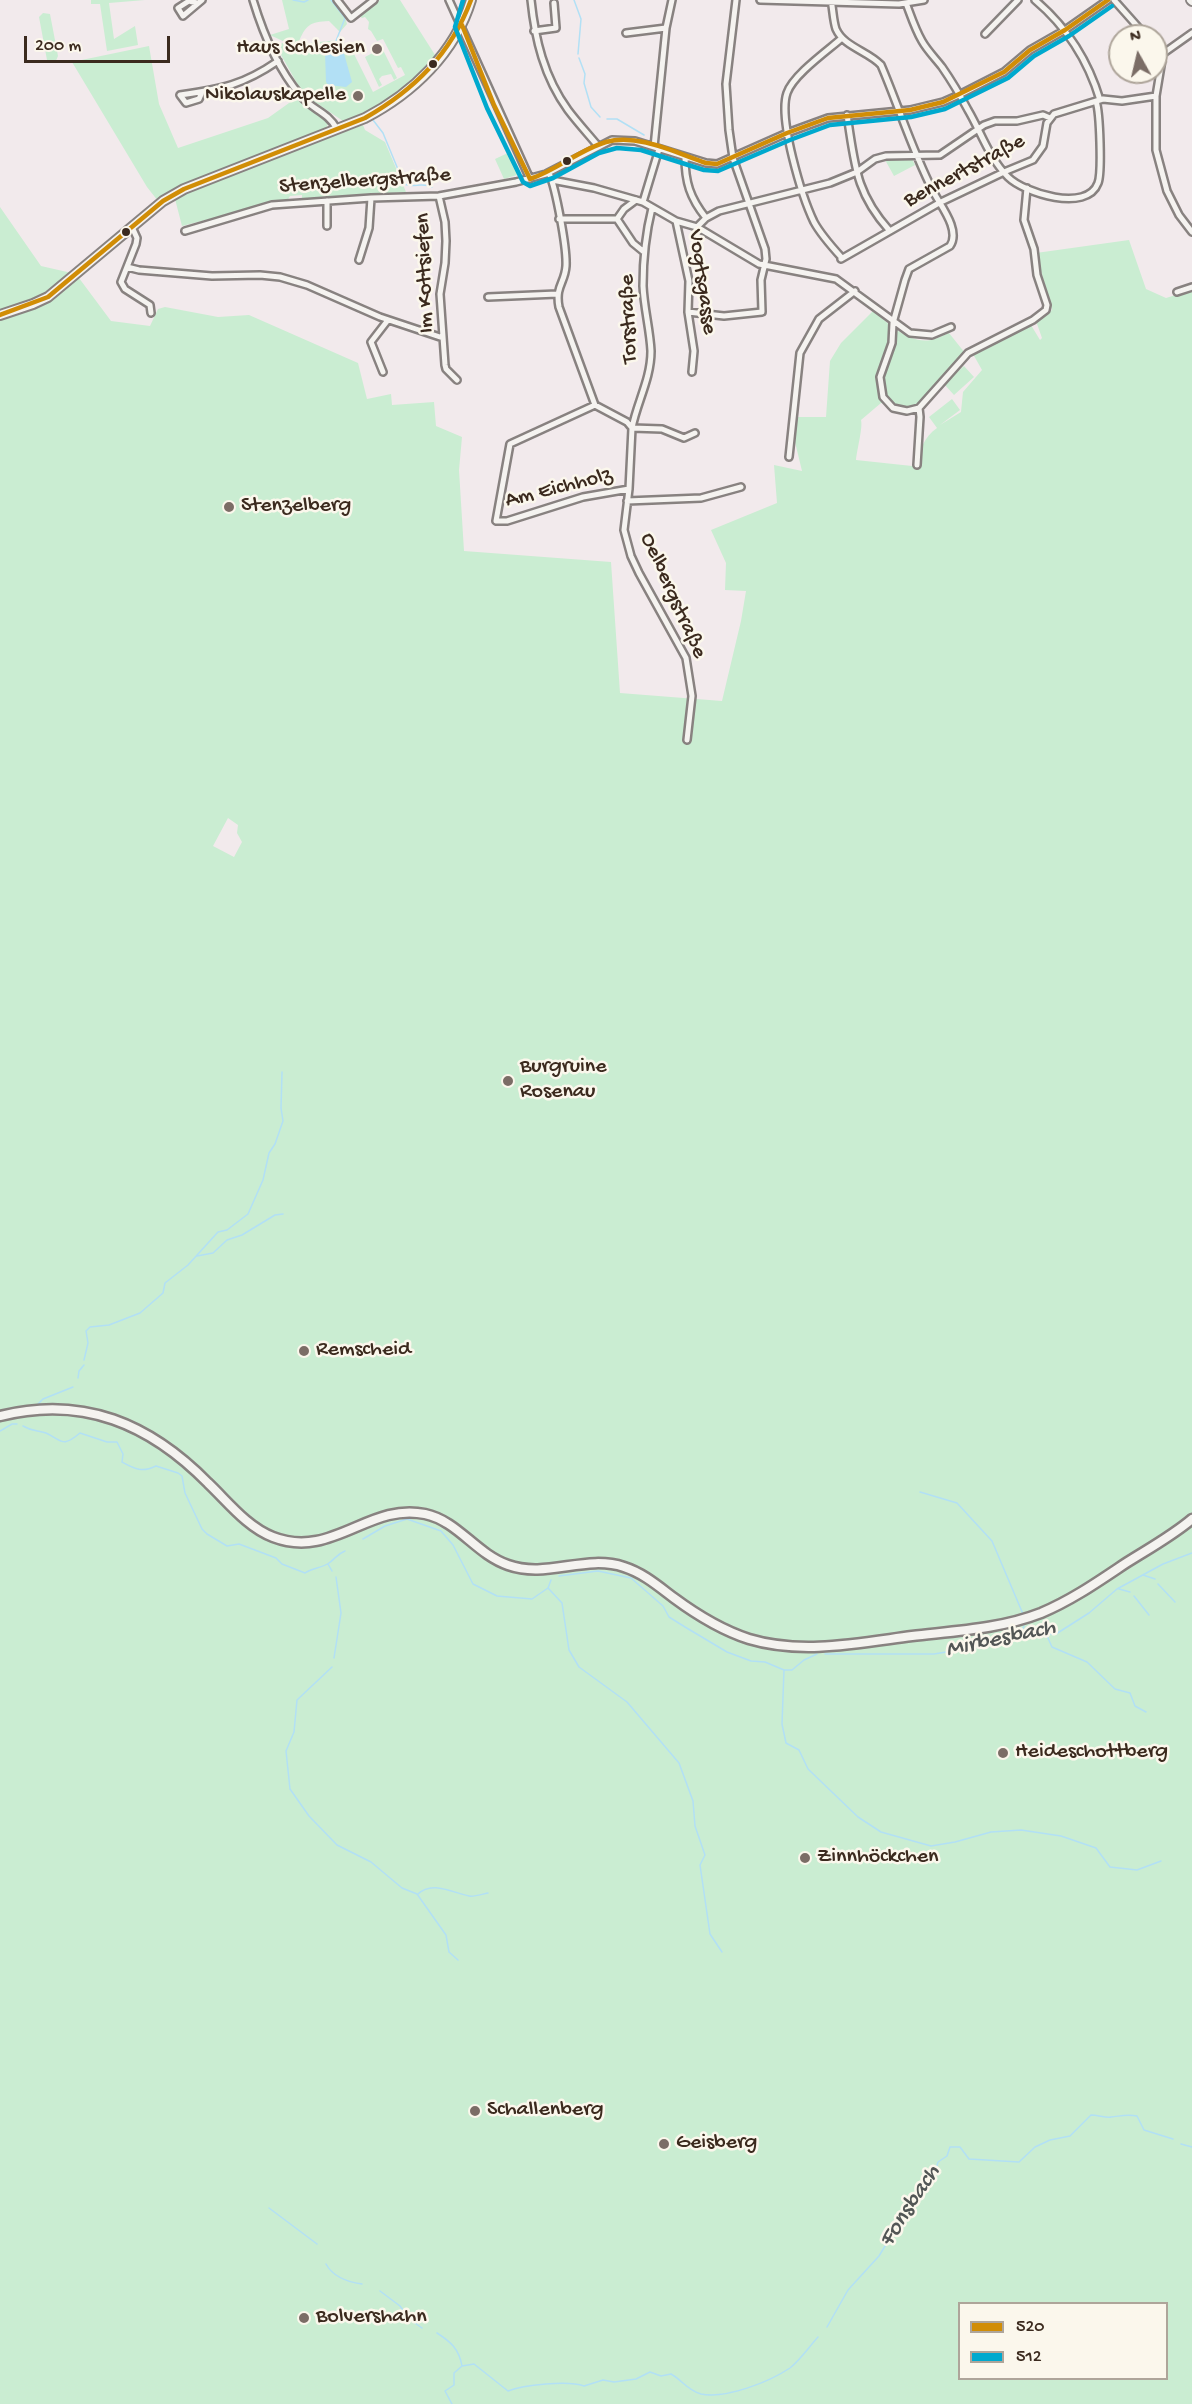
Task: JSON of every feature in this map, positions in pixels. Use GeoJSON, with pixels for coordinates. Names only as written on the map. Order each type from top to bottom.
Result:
{"type":"FeatureCollection","features":[{"type":"Feature","properties":{"kind":"main road"},"geometry":{"type":"LineString","coordinates":[[0,315],[40,301],[66,283],[163,201],[184,189],[337,129],[381,110],[404,95],[440,59],[462,25],[471,0]]}},
{"type":"Feature","properties":{"kind":"main road"},"geometry":{"type":"LineString","coordinates":[[0,1416],[32,1410],[60,1409],[101,1415],[135,1428],[173,1450],[249,1523],[278,1539],[299,1543],[320,1542],[386,1515],[404,1512],[422,1513],[447,1522],[482,1552],[507,1565],[534,1571],[591,1562],[619,1565],[646,1577],[718,1627],[746,1638],[784,1646],[823,1646],[892,1639],[993,1626],[1030,1617],[1078,1594],[1192,1519]]}},
{"type":"Feature","properties":{"kind":"street"},"geometry":{"type":"LineString","coordinates":[[253,0],[278,61],[301,97],[328,115],[337,129]]}},
{"type":"Feature","properties":{"kind":"street"},"geometry":{"type":"LineString","coordinates":[[337,0],[351,18],[374,0]]}},
{"type":"Feature","properties":{"kind":"street"},"geometry":{"type":"LineString","coordinates":[[449,0],[462,25],[494,105],[530,179]]}},
{"type":"Feature","properties":{"kind":"street"},"geometry":{"type":"LineString","coordinates":[[531,0],[534,30],[545,68],[557,93],[598,146]]}},
{"type":"Feature","properties":{"kind":"street"},"geometry":{"type":"LineString","coordinates":[[617,219],[624,209],[639,201],[657,148],[666,28],[672,0]]}},
{"type":"Feature","properties":{"kind":"street"},"geometry":{"type":"LineString","coordinates":[[688,312],[724,316],[762,312],[760,280],[765,266],[765,249],[734,158],[726,94],[736,0]]}},
{"type":"Feature","properties":{"kind":"street"},"geometry":{"type":"LineString","coordinates":[[760,0],[906,3],[924,0]]}},
{"type":"Feature","properties":{"kind":"street"},"geometry":{"type":"LineString","coordinates":[[985,34],[1018,0]]}},
{"type":"Feature","properties":{"kind":"street"},"geometry":{"type":"LineString","coordinates":[[906,3],[922,42],[943,68],[993,158],[1004,172],[1011,180],[1027,188],[1051,196],[1072,199],[1084,196],[1096,188],[1100,178],[1098,100],[1086,63],[1065,30],[1035,0]]}},
{"type":"Feature","properties":{"kind":"street","name":"Stenzelbergstraße"},"geometry":{"type":"LineString","coordinates":[[184,231],[272,205],[439,196],[530,179],[549,173],[598,146],[620,140],[636,141],[712,164],[734,158],[814,122],[847,115],[900,111],[927,106],[959,95],[1004,72],[1029,50],[1065,30],[1108,0]]}},
{"type":"Feature","properties":{"kind":"street"},"geometry":{"type":"LineString","coordinates":[[1114,0],[1135,24]]}},
{"type":"Feature","properties":{"kind":"street"},"geometry":{"type":"LineString","coordinates":[[831,1],[834,21],[842,38],[873,56],[881,64],[915,157],[953,229],[954,239],[950,246],[909,269],[893,323],[892,343],[880,378],[881,393],[887,403],[897,410],[913,411],[919,408],[968,353],[1033,320],[1046,310],[1047,305],[1037,275],[1034,249],[1023,216],[1027,188]]}},
{"type":"Feature","properties":{"kind":"street"},"geometry":{"type":"LineString","coordinates":[[534,30],[556,28],[554,3]]}},
{"type":"Feature","properties":{"kind":"street"},"geometry":{"type":"LineString","coordinates":[[626,33],[666,28]]}},
{"type":"Feature","properties":{"kind":"street"},"geometry":{"type":"LineString","coordinates":[[1168,50],[1192,33]]}},
{"type":"Feature","properties":{"kind":"street"},"geometry":{"type":"LineString","coordinates":[[803,191],[787,133],[786,93],[792,83],[842,38]]}},
{"type":"Feature","properties":{"kind":"street"},"geometry":{"type":"LineString","coordinates":[[202,92],[225,88],[245,81],[278,61]]}},
{"type":"Feature","properties":{"kind":"street"},"geometry":{"type":"LineString","coordinates":[[1157,84],[1156,150],[1161,173],[1179,215],[1192,232]]}},
{"type":"Feature","properties":{"kind":"street","name":"Bennertstraße"},"geometry":{"type":"LineString","coordinates":[[803,191],[814,222],[828,244],[841,258],[939,204],[1033,160],[1043,146],[1050,118],[1058,112],[1098,100],[1122,102],[1156,96]]}},
{"type":"Feature","properties":{"kind":"street"},"geometry":{"type":"LineString","coordinates":[[847,115],[857,172],[867,201],[889,230]]}},
{"type":"Feature","properties":{"kind":"street"},"geometry":{"type":"LineString","coordinates":[[697,227],[706,218],[719,211],[803,191],[857,172],[875,159],[886,156],[940,155],[977,128],[995,121],[1017,121],[1042,115],[1050,118]]}},
{"type":"Feature","properties":{"kind":"street"},"geometry":{"type":"LineString","coordinates":[[685,157],[688,190],[693,202],[706,218]]}},
{"type":"Feature","properties":{"kind":"street"},"geometry":{"type":"LineString","coordinates":[[549,173],[566,268],[557,294],[595,405],[627,422],[632,428],[662,429],[684,438],[695,434]]}},
{"type":"Feature","properties":{"kind":"street","name":"Vogtsgasse"},"geometry":{"type":"LineString","coordinates":[[552,180],[594,188],[639,201],[676,221],[689,281],[688,312],[694,351],[692,372]]}},
{"type":"Feature","properties":{"kind":"street","name":"Im Kottsiefen"},"geometry":{"type":"LineString","coordinates":[[439,196],[445,222],[446,241],[440,294],[446,369],[457,380]]}},
{"type":"Feature","properties":{"kind":"street"},"geometry":{"type":"LineString","coordinates":[[358,260],[369,228],[371,198]]}},
{"type":"Feature","properties":{"kind":"street"},"geometry":{"type":"LineString","coordinates":[[327,201],[327,226]]}},
{"type":"Feature","properties":{"kind":"street","name":"Torstraße"},"geometry":{"type":"LineString","coordinates":[[632,428],[648,379],[650,360],[643,286],[644,252],[648,244],[652,208]]}},
{"type":"Feature","properties":{"kind":"street"},"geometry":{"type":"LineString","coordinates":[[559,219],[617,219]]}},
{"type":"Feature","properties":{"kind":"street"},"geometry":{"type":"LineString","coordinates":[[617,219],[633,243],[644,252]]}},
{"type":"Feature","properties":{"kind":"street"},"geometry":{"type":"LineString","coordinates":[[676,221],[697,227],[745,257],[765,266],[831,276],[855,291],[893,323],[910,333],[932,335],[951,327]]}},
{"type":"Feature","properties":{"kind":"street"},"geometry":{"type":"LineString","coordinates":[[132,227],[137,238],[136,244],[121,284],[150,305],[151,313]]}},
{"type":"Feature","properties":{"kind":"street"},"geometry":{"type":"LineString","coordinates":[[127,267],[212,276],[280,277],[307,285],[388,320],[443,338]]}},
{"type":"Feature","properties":{"kind":"street"},"geometry":{"type":"LineString","coordinates":[[1177,292],[1192,287]]}},
{"type":"Feature","properties":{"kind":"street"},"geometry":{"type":"LineString","coordinates":[[789,457],[800,353],[819,319],[855,291]]}},
{"type":"Feature","properties":{"kind":"street"},"geometry":{"type":"LineString","coordinates":[[488,297],[557,294]]}},
{"type":"Feature","properties":{"kind":"street"},"geometry":{"type":"LineString","coordinates":[[383,372],[371,342],[388,320]]}},
{"type":"Feature","properties":{"kind":"street","name":"Am Eichholz"},"geometry":{"type":"LineString","coordinates":[[595,405],[512,441],[506,456],[496,520],[507,521],[583,497],[629,489]]}},
{"type":"Feature","properties":{"kind":"street"},"geometry":{"type":"LineString","coordinates":[[917,465],[919,408]]}},
{"type":"Feature","properties":{"kind":"street","name":"Oelbergstraße"},"geometry":{"type":"LineString","coordinates":[[632,428],[624,530],[631,556],[684,652],[692,703],[687,740]]}},
{"type":"Feature","properties":{"kind":"street"},"geometry":{"type":"LineString","coordinates":[[627,501],[701,498],[741,487]]}},
{"type":"Feature","properties":{"kind":"green space"},"geometry":{"type":"Polygon","coordinates":[[[91,0],[145,0],[109,3],[114,39],[135,26],[138,45],[107,51],[100,4],[91,4],[91,0]]]}},
{"type":"Feature","properties":{"kind":"green space"},"geometry":{"type":"Polygon","coordinates":[[[282,0],[334,0],[344,14],[347,24],[340,32],[329,21],[313,23],[306,28],[298,44],[340,40],[354,54],[373,92],[405,75],[401,67],[398,68],[383,39],[377,41],[368,29],[369,22],[365,17],[358,15],[380,0],[400,0],[437,58],[394,96],[343,121],[303,94],[276,46],[285,42],[270,35],[289,29],[282,0]]]}},
{"type":"Feature","properties":{"kind":"green space"},"geometry":{"type":"Polygon","coordinates":[[[43,13],[50,14],[58,56],[55,63],[47,60],[39,17],[43,13]]]}},
{"type":"Feature","properties":{"kind":"green space"},"geometry":{"type":"Polygon","coordinates":[[[149,46],[159,104],[178,148],[268,118],[296,98],[329,122],[326,128],[186,184],[158,201],[147,187],[72,62],[149,46]]]}},
{"type":"Feature","properties":{"kind":"green space"},"geometry":{"type":"Polygon","coordinates":[[[382,48],[397,78],[394,80],[391,74],[382,76],[379,79],[382,85],[379,87],[365,57],[382,48]]]}},
{"type":"Feature","properties":{"kind":"green space"},"geometry":{"type":"Polygon","coordinates":[[[363,125],[365,130],[385,142],[406,192],[302,200],[302,195],[290,196],[287,201],[182,226],[175,199],[199,186],[363,125]]]}},
{"type":"Feature","properties":{"kind":"green space"},"geometry":{"type":"Polygon","coordinates":[[[510,152],[520,174],[504,179],[495,159],[510,152]]]}},
{"type":"Feature","properties":{"kind":"green space"},"geometry":{"type":"Polygon","coordinates":[[[884,158],[912,159],[915,165],[894,176],[884,158]]]}},
{"type":"Feature","properties":{"kind":"green space"},"geometry":{"type":"Polygon","coordinates":[[[0,207],[41,266],[76,274],[111,321],[150,326],[158,309],[165,307],[218,317],[249,315],[358,363],[367,399],[391,394],[392,405],[434,402],[436,426],[462,437],[459,470],[464,551],[611,562],[620,693],[722,701],[746,591],[725,590],[726,563],[711,530],[777,503],[774,465],[802,471],[795,442],[796,417],[826,417],[830,361],[841,343],[873,311],[900,332],[915,339],[931,340],[949,333],[965,353],[921,401],[905,408],[881,403],[861,420],[856,460],[912,466],[925,440],[937,428],[929,417],[952,399],[960,410],[940,425],[961,412],[963,392],[982,370],[973,354],[1031,325],[1040,340],[1042,338],[1036,321],[1052,310],[1036,253],[1129,240],[1146,289],[1166,298],[1192,290],[1192,1514],[1187,1519],[1095,1582],[1056,1603],[1017,1617],[977,1626],[828,1642],[781,1641],[751,1635],[728,1626],[696,1608],[633,1566],[599,1559],[541,1566],[522,1565],[499,1557],[446,1520],[422,1510],[403,1508],[385,1512],[316,1538],[297,1539],[278,1535],[249,1517],[191,1460],[152,1433],[131,1422],[87,1408],[63,1405],[34,1406],[0,1412],[0,207]],[[228,818],[213,846],[234,857],[242,842],[237,833],[238,825],[228,818]]]}},
{"type":"Feature","properties":{"kind":"green space"},"geometry":{"type":"Polygon","coordinates":[[[964,366],[974,377],[954,395],[944,384],[964,366]]]}},
{"type":"Feature","properties":{"kind":"green space"},"geometry":{"type":"Polygon","coordinates":[[[44,1413],[77,1414],[121,1425],[167,1449],[244,1522],[287,1544],[305,1547],[331,1543],[383,1520],[399,1516],[416,1516],[434,1520],[450,1528],[491,1563],[514,1571],[542,1573],[596,1565],[630,1573],[718,1630],[794,1650],[1036,1618],[1192,1524],[1192,2404],[0,2404],[0,1419],[44,1413]]]}},
{"type":"Feature","properties":{"kind":"water"},"geometry":{"type":"Polygon","coordinates":[[[334,45],[343,50],[352,82],[346,87],[328,85],[326,82],[325,52],[334,45]]]}},
{"type":"Feature","properties":{"kind":"waterway"},"geometry":{"type":"LineString","coordinates":[[293,0],[304,2],[308,0]]}},
{"type":"Feature","properties":{"kind":"waterway"},"geometry":{"type":"LineString","coordinates":[[331,0],[345,18],[334,46]]}},
{"type":"Feature","properties":{"kind":"waterway"},"geometry":{"type":"LineString","coordinates":[[574,0],[581,19],[578,54]]}},
{"type":"Feature","properties":{"kind":"waterway"},"geometry":{"type":"LineString","coordinates":[[579,58],[585,74],[584,83],[591,107],[600,117]]}},
{"type":"Feature","properties":{"kind":"waterway"},"geometry":{"type":"LineString","coordinates":[[607,119],[617,119],[644,135]]}},
{"type":"Feature","properties":{"kind":"waterway"},"geometry":{"type":"LineString","coordinates":[[373,120],[383,133],[404,184],[432,187]]}},
{"type":"Feature","properties":{"kind":"waterway"},"geometry":{"type":"LineString","coordinates":[[84,1360],[88,1343],[86,1331],[90,1327],[109,1325],[140,1313],[163,1293],[165,1283],[188,1265],[218,1232],[227,1230],[248,1214],[263,1180],[269,1153],[275,1144],[283,1121],[282,1072]]}},
{"type":"Feature","properties":{"kind":"waterway"},"geometry":{"type":"LineString","coordinates":[[197,1256],[213,1253],[227,1240],[242,1235],[275,1215],[283,1214]]}},
{"type":"Feature","properties":{"kind":"waterway"},"geometry":{"type":"LineString","coordinates":[[78,1378],[79,1371],[84,1365]]}},
{"type":"Feature","properties":{"kind":"waterway"},"geometry":{"type":"LineString","coordinates":[[38,1404],[43,1399],[73,1387]]}},
{"type":"Feature","properties":{"kind":"waterway","name":"Mirbesbach"},"geometry":{"type":"LineString","coordinates":[[0,1431],[12,1424],[17,1424]]}},
{"type":"Feature","properties":{"kind":"waterway","name":"Mirbesbach"},"geometry":{"type":"LineString","coordinates":[[23,1426],[46,1433],[63,1442],[80,1433],[107,1442],[117,1442],[123,1454],[122,1462],[143,1470],[156,1466],[178,1473],[182,1476],[185,1493],[202,1529],[227,1546],[239,1544],[276,1558],[282,1564],[305,1573],[326,1565],[345,1551]]}},
{"type":"Feature","properties":{"kind":"waterway"},"geometry":{"type":"LineString","coordinates":[[920,1492],[957,1503],[992,1541],[1023,1614]]}},
{"type":"Feature","properties":{"kind":"waterway","name":"Mirbesbach"},"geometry":{"type":"LineString","coordinates":[[363,1539],[385,1526],[407,1519],[441,1531],[453,1545],[473,1584],[497,1596],[532,1599],[548,1588],[551,1580]]}},
{"type":"Feature","properties":{"kind":"waterway","name":"Mirbesbach"},"geometry":{"type":"LineString","coordinates":[[825,1654],[934,1654],[995,1644],[1019,1635],[1056,1634],[1089,1613],[1117,1589],[1163,1564],[1192,1553]]}},
{"type":"Feature","properties":{"kind":"waterway"},"geometry":{"type":"LineString","coordinates":[[328,1564],[332,1571]]}},
{"type":"Feature","properties":{"kind":"waterway","name":"Mirbesbach"},"geometry":{"type":"LineString","coordinates":[[559,1576],[598,1571],[631,1578],[663,1606],[669,1617],[727,1652],[751,1661],[765,1662],[784,1670],[792,1670],[804,1660],[817,1654]]}},
{"type":"Feature","properties":{"kind":"waterway"},"geometry":{"type":"LineString","coordinates":[[1143,1575],[1155,1579]]}},
{"type":"Feature","properties":{"kind":"waterway"},"geometry":{"type":"LineString","coordinates":[[334,1658],[341,1613],[336,1577]]}},
{"type":"Feature","properties":{"kind":"waterway"},"geometry":{"type":"LineString","coordinates":[[1158,1584],[1175,1602]]}},
{"type":"Feature","properties":{"kind":"waterway"},"geometry":{"type":"LineString","coordinates":[[548,1588],[562,1603],[569,1650],[579,1667],[627,1702],[679,1763],[693,1801],[695,1826],[705,1855],[700,1865],[710,1934],[722,1952]]}},
{"type":"Feature","properties":{"kind":"waterway"},"geometry":{"type":"LineString","coordinates":[[1119,1589],[1130,1592]]}},
{"type":"Feature","properties":{"kind":"waterway"},"geometry":{"type":"LineString","coordinates":[[1134,1596],[1149,1615]]}},
{"type":"Feature","properties":{"kind":"waterway"},"geometry":{"type":"LineString","coordinates":[[1021,1633],[1024,1626]]}},
{"type":"Feature","properties":{"kind":"waterway"},"geometry":{"type":"LineString","coordinates":[[1047,1636],[1052,1647],[1087,1662],[1115,1689],[1130,1693],[1135,1706],[1146,1712]]}},
{"type":"Feature","properties":{"kind":"waterway"},"geometry":{"type":"LineString","coordinates":[[332,1667],[297,1700],[294,1732],[286,1751],[290,1789],[309,1816],[337,1845],[371,1862],[402,1888],[417,1894],[446,1935],[449,1952],[458,1960]]}},
{"type":"Feature","properties":{"kind":"waterway"},"geometry":{"type":"LineString","coordinates":[[784,1670],[782,1724],[786,1743],[799,1750],[808,1769],[858,1817],[881,1832],[931,1846],[991,1832],[1021,1830],[1061,1836],[1096,1848],[1110,1867],[1137,1870],[1161,1861]]}},
{"type":"Feature","properties":{"kind":"waterway"},"geometry":{"type":"LineString","coordinates":[[418,1894],[430,1888],[469,1896],[488,1893]]}},
{"type":"Feature","properties":{"kind":"waterway","name":"Fonsbach"},"geometry":{"type":"LineString","coordinates":[[827,2327],[848,2290],[903,2227],[926,2176],[935,2172],[938,2162],[947,2156],[950,2147],[960,2147],[969,2159],[1019,2162],[1035,2147],[1050,2140],[1070,2136],[1091,2115],[1137,2116],[1144,2130],[1173,2139]]}},
{"type":"Feature","properties":{"kind":"waterway"},"geometry":{"type":"LineString","coordinates":[[1181,2144],[1192,2147]]}},
{"type":"Feature","properties":{"kind":"waterway"},"geometry":{"type":"LineString","coordinates":[[269,2208],[317,2244]]}},
{"type":"Feature","properties":{"kind":"waterway"},"geometry":{"type":"LineString","coordinates":[[326,2264],[341,2278],[362,2284]]}},
{"type":"Feature","properties":{"kind":"waterway"},"geometry":{"type":"LineString","coordinates":[[380,2291],[400,2306],[409,2319],[422,2328]]}},
{"type":"Feature","properties":{"kind":"waterway"},"geometry":{"type":"LineString","coordinates":[[437,2333],[454,2346],[462,2366]]}},
{"type":"Feature","properties":{"kind":"waterway","name":"Fonsbach"},"geometry":{"type":"LineString","coordinates":[[452,2404],[445,2391],[454,2385],[454,2373],[462,2366],[474,2364],[508,2391],[546,2384],[567,2383],[584,2386],[603,2380],[614,2382],[636,2379],[650,2372],[661,2376],[671,2374],[701,2394],[735,2392],[759,2384],[790,2368],[818,2337]]}},
{"type":"Feature","properties":{"kind":"transit line","name":"512"},"geometry":{"type":"LineString","coordinates":[[463,0],[455,27],[487,108],[523,182],[530,186],[553,178],[599,153],[617,148],[641,150],[704,170],[718,171],[830,125],[911,117],[945,109],[1008,78],[1034,56],[1069,36],[1112,6]]}},
{"type":"Feature","properties":{"kind":"transit line","name":"520"},"geometry":{"type":"LineString","coordinates":[[0,315],[48,297],[163,201],[184,189],[365,118],[383,107],[415,83],[442,54],[463,19],[471,0]]}},
{"type":"Feature","properties":{"kind":"transit line","name":"520"},"geometry":{"type":"LineString","coordinates":[[462,25],[494,105],[530,179],[606,142],[618,140],[644,142],[706,163],[717,164],[787,133],[828,118],[910,110],[943,102],[1004,72],[1030,50],[1065,30],[1108,0]]}},
{"type":"Feature","properties":{"kind":"place","name":"Haus Schlesien"},"geometry":{"type":"Point","coordinates":[377,49]}},
{"type":"Feature","properties":{"kind":"place","name":"Nikolauskapelle"},"geometry":{"type":"Point","coordinates":[358,96]}},
{"type":"Feature","properties":{"kind":"place","name":"Stenzelberg"},"geometry":{"type":"Point","coordinates":[229,507]}},
{"type":"Feature","properties":{"kind":"place","name":"Burgruine Rosenau"},"geometry":{"type":"Point","coordinates":[508,1081]}},
{"type":"Feature","properties":{"kind":"place","name":"Remscheid"},"geometry":{"type":"Point","coordinates":[304,1351]}},
{"type":"Feature","properties":{"kind":"place","name":"Heideschottberg"},"geometry":{"type":"Point","coordinates":[1003,1753]}},
{"type":"Feature","properties":{"kind":"place","name":"Zinnhöckchen"},"geometry":{"type":"Point","coordinates":[805,1858]}},
{"type":"Feature","properties":{"kind":"place","name":"Schallenberg"},"geometry":{"type":"Point","coordinates":[475,2111]}},
{"type":"Feature","properties":{"kind":"place","name":"Geisberg"},"geometry":{"type":"Point","coordinates":[664,2144]}},
{"type":"Feature","properties":{"kind":"place","name":"Bolvershahn"},"geometry":{"type":"Point","coordinates":[304,2318]}}]}
